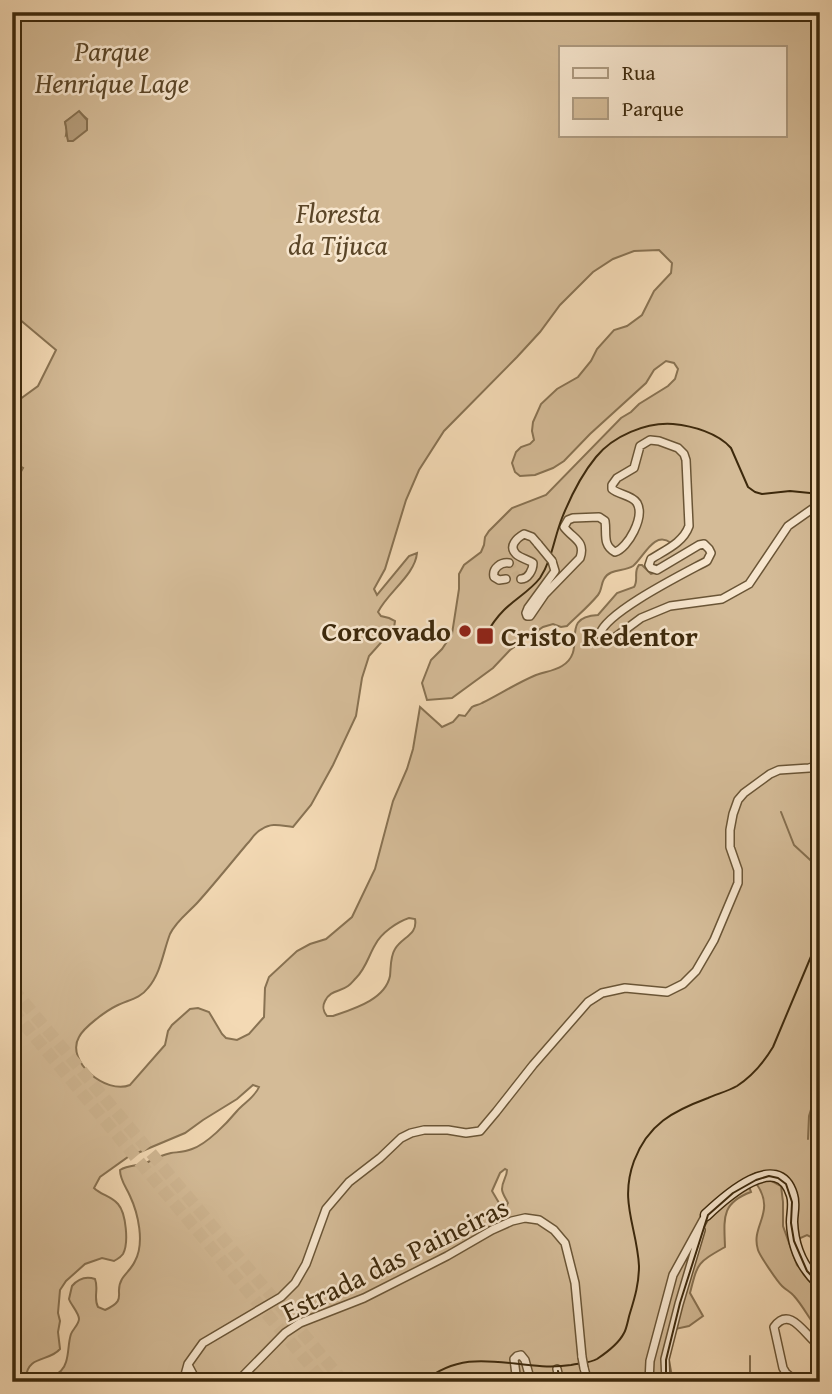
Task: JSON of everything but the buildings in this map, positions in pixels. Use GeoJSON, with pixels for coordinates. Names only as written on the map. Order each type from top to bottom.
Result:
{"type":"FeatureCollection","features":[{"type":"Feature","properties":{"kind":"street"},"geometry":{"type":"LineString","coordinates":[[522,579],[527,577],[533,564],[517,555],[514,549],[518,537],[524,534],[532,537],[538,544],[552,561],[555,571],[528,608],[527,616],[580,558],[583,551],[581,544],[564,527],[568,520],[599,517],[605,521],[605,540],[609,548],[615,552],[626,545],[639,519],[637,503],[632,498],[615,492],[612,485],[617,478],[634,468],[640,446],[650,440],[678,448],[686,460],[689,526],[681,540],[651,559],[649,565],[657,570],[704,544],[709,549],[710,557],[702,564],[654,589],[613,618],[601,629],[600,634],[604,639],[610,641],[641,618],[670,606],[722,599],[749,584],[788,526],[820,506]]}},
{"type":"Feature","properties":{"kind":"street"},"geometry":{"type":"LineString","coordinates":[[506,579],[499,580],[494,572],[496,567],[509,563]]}},
{"type":"Feature","properties":{"kind":"street","name":"Estrada das Paineiras"},"geometry":{"type":"LineString","coordinates":[[188,1364],[203,1343],[281,1297],[295,1283],[306,1264],[326,1209],[349,1182],[401,1138],[424,1130],[466,1133],[480,1131],[588,1002],[602,993],[625,988],[667,992],[683,984],[696,971],[714,940],[738,883],[738,870],[730,847],[730,830],[738,800],[744,793],[779,770],[820,765]]}},
{"type":"Feature","properties":{"kind":"street"},"geometry":{"type":"LineString","coordinates":[[649,1382],[650,1361],[673,1275],[706,1215],[732,1193],[755,1179],[769,1175],[779,1177],[786,1183],[792,1193],[795,1245],[807,1271],[820,1284]]}},
{"type":"Feature","properties":{"kind":"street"},"geometry":{"type":"LineString","coordinates":[[666,1382],[665,1359],[706,1215]]}},
{"type":"Feature","properties":{"kind":"street","name":"Estrada das Paineiras"},"geometry":{"type":"LineString","coordinates":[[237,1382],[285,1333],[300,1323],[364,1298],[492,1230],[525,1218],[539,1220],[554,1230],[565,1243],[575,1283],[582,1357],[588,1382]]}},
{"type":"Feature","properties":{"kind":"street"},"geometry":{"type":"LineString","coordinates":[[797,1382],[783,1368],[774,1327],[778,1322],[790,1319],[820,1346]]}},
{"type":"Feature","properties":{"kind":"street"},"geometry":{"type":"LineString","coordinates":[[517,1382],[514,1359],[521,1355],[526,1360],[531,1382]]}},
{"type":"Feature","properties":{"kind":"street"},"geometry":{"type":"LineString","coordinates":[[186,1382],[188,1364]]}},
{"type":"Feature","properties":{"kind":"street"},"geometry":{"type":"LineString","coordinates":[[188,1364],[197,1382]]}},
{"type":"Feature","properties":{"kind":"street"},"geometry":{"type":"LineString","coordinates":[[556,1369],[560,1382]]}},
{"type":"Feature","properties":{"kind":"green space","name":"Floresta da Tijuca"},"geometry":{"type":"Polygon","coordinates":[[[12,12],[820,12],[820,1258],[813,1238],[807,1235],[796,1240],[784,1179],[765,1172],[746,1178],[751,1192],[734,1201],[726,1213],[725,1247],[704,1260],[695,1275],[690,1293],[703,1316],[689,1326],[675,1329],[668,1355],[673,1382],[12,1382],[12,488],[23,468],[12,462],[12,405],[38,386],[56,350],[12,313],[12,12]],[[79,112],[65,122],[66,135],[87,119],[79,112]],[[659,250],[634,251],[613,259],[593,272],[560,305],[517,357],[444,431],[419,470],[406,500],[385,569],[374,589],[377,595],[409,556],[417,553],[411,569],[378,612],[381,616],[395,621],[394,628],[369,656],[362,678],[356,716],[333,765],[311,805],[293,827],[273,825],[257,832],[176,925],[170,934],[156,976],[145,992],[107,1012],[90,1024],[79,1037],[76,1046],[78,1056],[90,1074],[100,1081],[120,1087],[130,1085],[165,1045],[172,1025],[190,1009],[198,1008],[209,1012],[226,1038],[237,1040],[249,1034],[264,1017],[265,988],[269,977],[297,951],[326,939],[352,917],[375,869],[393,801],[413,749],[420,707],[442,727],[453,722],[459,715],[465,716],[473,706],[529,678],[562,666],[573,652],[579,622],[586,617],[598,615],[617,593],[634,587],[639,565],[651,574],[658,572],[652,562],[671,543],[665,540],[654,542],[633,566],[607,576],[598,595],[567,626],[553,624],[543,627],[510,650],[493,668],[452,698],[427,700],[422,683],[431,660],[452,634],[459,574],[464,565],[481,552],[489,531],[512,508],[546,495],[621,418],[675,379],[678,369],[674,363],[666,361],[564,461],[535,475],[520,476],[515,472],[512,463],[516,452],[534,440],[533,422],[541,404],[557,389],[578,377],[614,330],[627,326],[642,315],[654,291],[671,273],[672,263],[659,250]],[[409,918],[381,936],[362,970],[351,983],[327,997],[323,1007],[327,1016],[359,1007],[382,991],[390,976],[393,952],[414,929],[415,919],[409,918]],[[253,1085],[237,1099],[185,1133],[128,1157],[100,1177],[94,1188],[121,1208],[125,1221],[125,1249],[114,1261],[102,1258],[85,1264],[66,1281],[60,1290],[60,1349],[31,1365],[26,1377],[29,1381],[51,1378],[64,1367],[71,1334],[79,1319],[69,1299],[74,1284],[85,1278],[95,1279],[97,1304],[105,1310],[119,1299],[120,1284],[135,1261],[140,1246],[136,1211],[120,1170],[198,1146],[222,1127],[259,1087],[253,1085]],[[507,1170],[500,1173],[492,1191],[502,1208],[505,1208],[508,1203],[502,1189],[507,1170]]]}},
{"type":"Feature","properties":{"kind":"green space"},"geometry":{"type":"Polygon","coordinates":[[[764,1179],[781,1186],[783,1226],[797,1265],[820,1287],[820,1332],[798,1300],[776,1279],[758,1250],[757,1233],[764,1203],[756,1183],[764,1179]]]}},
{"type":"Feature","properties":{"kind":"shaded area"},"geometry":{"type":"Polygon","coordinates":[[[79,111],[87,120],[87,130],[73,141],[68,141],[65,122],[79,111]]]}},
{"type":"Feature","properties":{"kind":"waterway"},"geometry":{"type":"LineString","coordinates":[[781,812],[794,845],[820,869]]}},
{"type":"Feature","properties":{"kind":"waterway"},"geometry":{"type":"LineString","coordinates":[[808,1139],[814,1070],[820,1050]]}},
{"type":"Feature","properties":{"kind":"waterway"},"geometry":{"type":"LineString","coordinates":[[750,1356],[750,1382]]}},
{"type":"Feature","properties":{"kind":"tunnel"},"geometry":{"type":"LineString","coordinates":[[509,563],[518,579],[521,579]]}},
{"type":"Feature","properties":{"kind":"tunnel"},"geometry":{"type":"LineString","coordinates":[[12,988],[344,1382]]}},
{"type":"Feature","properties":{"kind":"tunnel"},"geometry":{"type":"LineString","coordinates":[[12,1010],[324,1382]]}},
{"type":"Feature","properties":{"kind":"tram line"},"geometry":{"type":"LineString","coordinates":[[485,636],[501,613],[540,578],[565,510],[591,464],[603,449],[631,432],[663,424],[697,429],[712,434],[731,448],[748,487],[755,492],[820,494]]}},
{"type":"Feature","properties":{"kind":"tram line"},"geometry":{"type":"LineString","coordinates":[[423,1382],[441,1370],[477,1361],[551,1366],[588,1362],[601,1357],[619,1340],[626,1329],[638,1278],[638,1252],[628,1189],[634,1161],[640,1148],[663,1120],[684,1108],[737,1086],[762,1063],[773,1047],[820,935]]}},
{"type":"Feature","properties":{"kind":"tram line"},"geometry":{"type":"LineString","coordinates":[[666,1382],[666,1360],[680,1303],[708,1215],[733,1193],[769,1176],[786,1184],[792,1202],[794,1241],[807,1271],[820,1285]]}},
{"type":"Feature","properties":{"kind":"tram line"},"geometry":{"type":"LineString","coordinates":[[558,1371],[561,1382]]}},
{"type":"Feature","properties":{"kind":"place","name":"Corcovado"},"geometry":{"type":"Point","coordinates":[465,631]}},
{"type":"Feature","properties":{"kind":"place","name":"Cristo Redentor"},"geometry":{"type":"Point","coordinates":[485,636]}},
{"type":"Feature","properties":{"kind":"park label","name":"Parque Henrique Lage"},"geometry":{"type":"Point","coordinates":[112,67]}}]}
